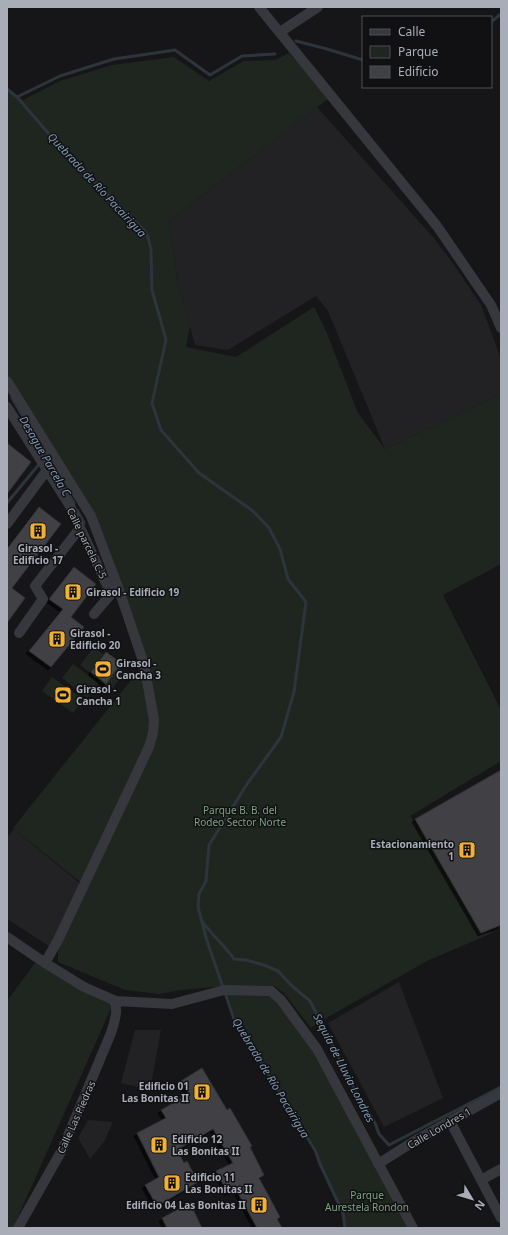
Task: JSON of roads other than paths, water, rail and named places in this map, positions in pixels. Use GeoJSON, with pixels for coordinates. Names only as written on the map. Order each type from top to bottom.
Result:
{"type":"FeatureCollection","features":[{"type":"Feature","properties":{"kind":"street"},"geometry":{"type":"LineString","coordinates":[[259,7],[437,226],[491,305],[501,328]]}},
{"type":"Feature","properties":{"kind":"street"},"geometry":{"type":"LineString","coordinates":[[280,32],[318,7]]}},
{"type":"Feature","properties":{"kind":"street"},"geometry":{"type":"LineString","coordinates":[[7,381],[91,516],[118,587],[144,664],[154,720],[153,733],[149,747],[58,940],[45,964]]}},
{"type":"Feature","properties":{"kind":"street","name":"Calle parcela C-5"},"geometry":{"type":"LineString","coordinates":[[9,415],[70,506],[111,594],[94,614]]}},
{"type":"Feature","properties":{"kind":"street"},"geometry":{"type":"LineString","coordinates":[[7,524],[47,470]]}},
{"type":"Feature","properties":{"kind":"street"},"geometry":{"type":"LineString","coordinates":[[19,633],[43,599],[35,586],[80,528]]}},
{"type":"Feature","properties":{"kind":"street"},"geometry":{"type":"LineString","coordinates":[[7,936],[45,964],[84,987],[114,1000],[172,1004],[224,990],[271,991],[281,1000],[317,1049],[412,1228]]}},
{"type":"Feature","properties":{"kind":"street","name":"Calle Las Piedras"},"geometry":{"type":"LineString","coordinates":[[18,1228],[62,1150],[82,1105],[112,1032],[116,1004],[114,1000]]}},
{"type":"Feature","properties":{"kind":"street","name":"Calle Londres 1"},"geometry":{"type":"LineString","coordinates":[[378,1164],[450,1121],[501,1093]]}},
{"type":"Feature","properties":{"kind":"street"},"geometry":{"type":"LineString","coordinates":[[450,1121],[501,1218]]}},
{"type":"Feature","properties":{"kind":"street"},"geometry":{"type":"LineString","coordinates":[[481,1180],[501,1169]]}},
{"type":"Feature","properties":{"kind":"waterway"},"geometry":{"type":"LineString","coordinates":[[492,21],[501,14]]}},
{"type":"Feature","properties":{"kind":"waterway"},"geometry":{"type":"LineString","coordinates":[[296,41],[362,60]]}},
{"type":"Feature","properties":{"kind":"waterway"},"geometry":{"type":"LineString","coordinates":[[17,97],[60,76],[114,59],[175,50],[210,75],[242,56],[275,54]]}},
{"type":"Feature","properties":{"kind":"waterway","name":"Quebrada de Río Pacairigua"},"geometry":{"type":"LineString","coordinates":[[7,89],[17,97],[69,157],[144,230],[148,237],[151,250],[152,290],[166,340],[152,403],[161,430],[199,473],[253,511],[269,528],[280,549],[288,579],[306,602],[294,692],[281,737],[247,784],[209,845],[206,881],[199,894],[198,907],[207,941],[234,1019],[315,1150],[343,1213],[345,1228]]}},
{"type":"Feature","properties":{"kind":"waterway","name":"Desague Parcela C"},"geometry":{"type":"LineString","coordinates":[[12,398],[74,503]]}},
{"type":"Feature","properties":{"kind":"waterway"},"geometry":{"type":"LineString","coordinates":[[7,503],[40,463]]}},
{"type":"Feature","properties":{"kind":"waterway","name":"Desague Parcela C"},"geometry":{"type":"LineString","coordinates":[[77,510],[84,523]]}},
{"type":"Feature","properties":{"kind":"waterway","name":"Sequía de Lluvia Londres"},"geometry":{"type":"LineString","coordinates":[[202,921],[234,959],[246,960],[278,971],[291,985],[310,1001],[356,1092],[375,1123],[379,1134],[389,1145],[501,1087]]}},
{"type":"Feature","properties":{"kind":"place","name":"Girasol - Edificio 17"},"geometry":{"type":"Point","coordinates":[38,531]}},
{"type":"Feature","properties":{"kind":"place","name":"Girasol - Edificio 19"},"geometry":{"type":"Point","coordinates":[73,592]}},
{"type":"Feature","properties":{"kind":"place","name":"Girasol - Edificio 20"},"geometry":{"type":"Point","coordinates":[57,639]}},
{"type":"Feature","properties":{"kind":"place","name":"Girasol - Cancha 3"},"geometry":{"type":"Point","coordinates":[103,669]}},
{"type":"Feature","properties":{"kind":"place","name":"Girasol - Cancha 1"},"geometry":{"type":"Point","coordinates":[63,695]}},
{"type":"Feature","properties":{"kind":"place","name":"Estacionamiento 1"},"geometry":{"type":"Point","coordinates":[467,850]}},
{"type":"Feature","properties":{"kind":"place","name":"Edificio 01 Las Bonitas II"},"geometry":{"type":"Point","coordinates":[202,1092]}},
{"type":"Feature","properties":{"kind":"place","name":"Edificio 12 Las Bonitas II"},"geometry":{"type":"Point","coordinates":[159,1145]}},
{"type":"Feature","properties":{"kind":"place","name":"Edificio 11 Las Bonitas II"},"geometry":{"type":"Point","coordinates":[172,1183]}},
{"type":"Feature","properties":{"kind":"place","name":"Edificio 04 Las Bonitas II"},"geometry":{"type":"Point","coordinates":[259,1205]}},
{"type":"Feature","properties":{"kind":"park label","name":"Parque B. B. del Rodeo Sector Norte"},"geometry":{"type":"Point","coordinates":[240,816]}},
{"type":"Feature","properties":{"kind":"park label","name":"Parque Aurestela Rondon"},"geometry":{"type":"Point","coordinates":[367,1200]}}]}
